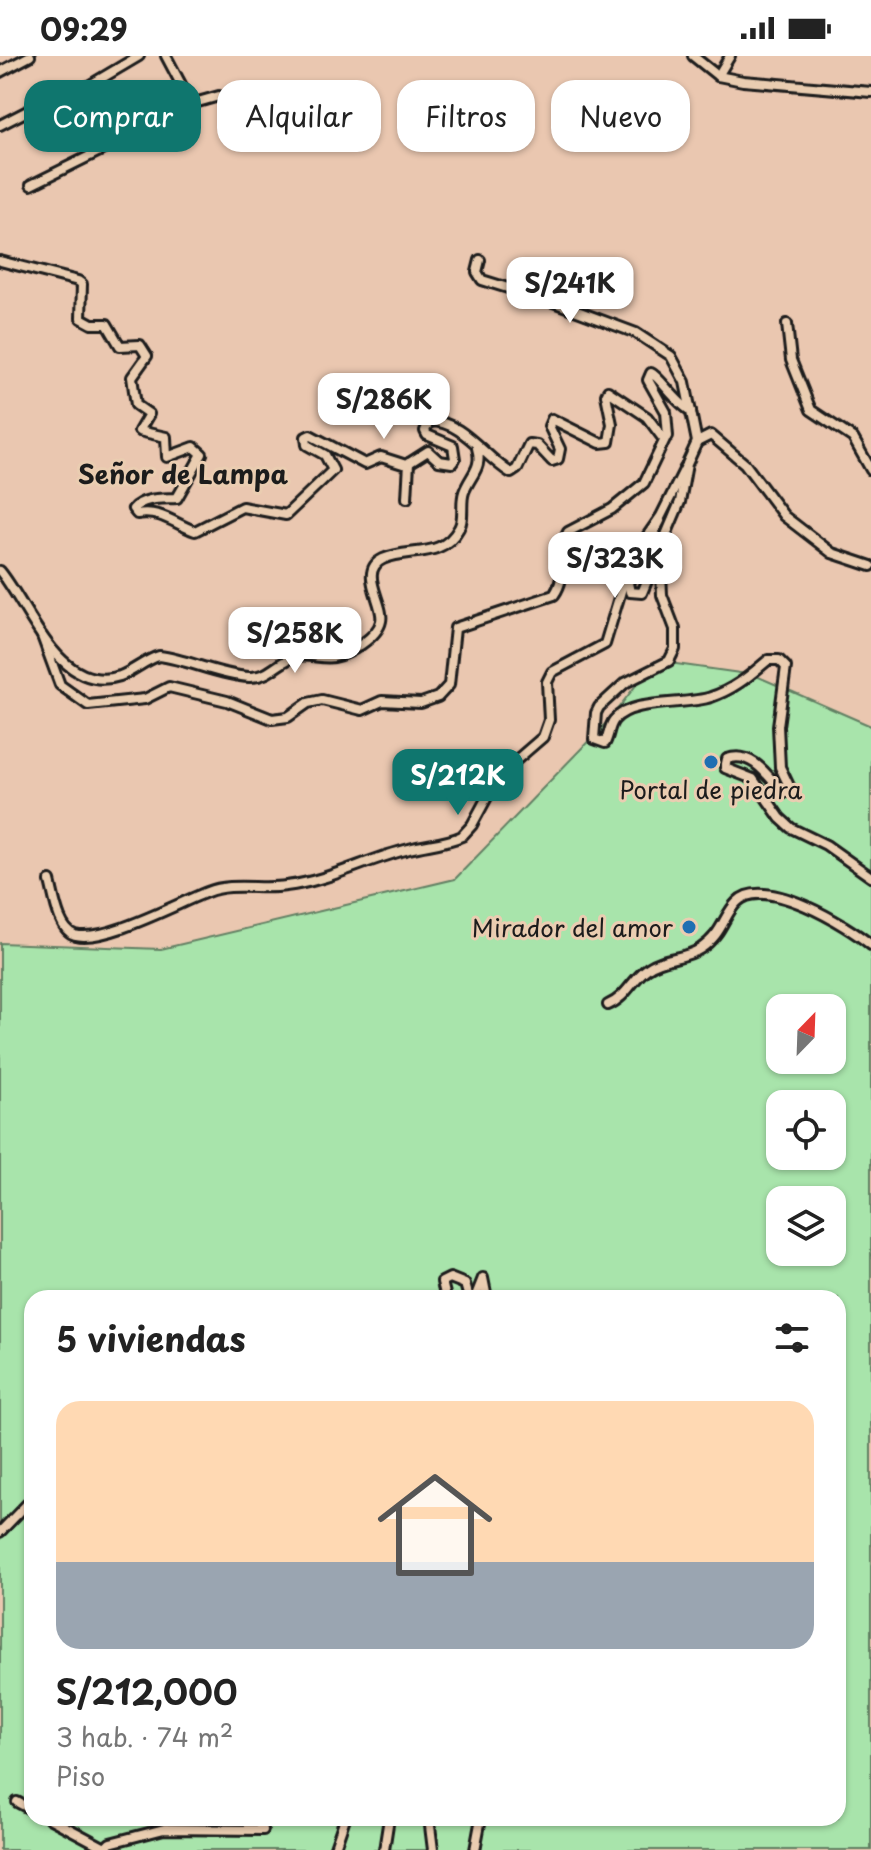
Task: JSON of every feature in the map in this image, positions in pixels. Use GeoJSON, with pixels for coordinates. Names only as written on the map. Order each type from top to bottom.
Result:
{"type":"FeatureCollection","features":[{"type":"Feature","properties":{"kind":"street"},"geometry":{"type":"LineString","coordinates":[[0,72],[30,56]]}},
{"type":"Feature","properties":{"kind":"street"},"geometry":{"type":"LineString","coordinates":[[0,125],[45,102],[85,88],[139,56]]}},
{"type":"Feature","properties":{"kind":"street"},"geometry":{"type":"LineString","coordinates":[[166,56],[179,80]]}},
{"type":"Feature","properties":{"kind":"street"},"geometry":{"type":"LineString","coordinates":[[693,56],[718,76],[871,92]]}},
{"type":"Feature","properties":{"kind":"street"},"geometry":{"type":"LineString","coordinates":[[718,76],[730,56]]}},
{"type":"Feature","properties":{"kind":"street"},"geometry":{"type":"LineString","coordinates":[[31,185],[98,152]]}},
{"type":"Feature","properties":{"kind":"street"},"geometry":{"type":"LineString","coordinates":[[480,260],[477,272],[482,280],[612,324],[671,356],[685,382],[697,442],[628,583],[630,592],[642,593],[680,502],[687,464]]}},
{"type":"Feature","properties":{"kind":"street"},"geometry":{"type":"LineString","coordinates":[[0,261],[82,284],[84,302],[81,318],[92,324],[107,324],[120,346],[140,345],[147,356],[132,377],[133,399],[149,414],[139,431],[166,437],[167,457],[194,447],[202,454],[192,467],[181,496],[137,504],[133,509],[137,514],[152,512],[195,531],[242,507],[286,515],[333,470],[325,455],[307,445],[306,437],[310,435],[365,464],[381,457],[401,465],[428,451],[446,464],[455,459],[453,446],[427,435],[424,426],[429,421]]}},
{"type":"Feature","properties":{"kind":"street"},"geometry":{"type":"LineString","coordinates":[[787,324],[791,360],[811,410],[853,438],[871,470]]}},
{"type":"Feature","properties":{"kind":"street"},"geometry":{"type":"LineString","coordinates":[[42,636],[60,685],[88,705],[145,699],[169,687],[227,701],[272,719],[288,717],[308,703],[322,700],[362,710],[382,701],[427,702],[438,697],[449,685],[455,628],[554,595],[563,578],[562,549],[568,532],[612,509],[644,483],[670,432],[666,412],[648,380],[649,375],[658,376],[664,390],[691,411]]}},
{"type":"Feature","properties":{"kind":"street"},"geometry":{"type":"LineString","coordinates":[[355,399],[458,429],[511,473],[517,469],[529,444],[537,445],[552,461],[558,459],[560,449],[549,426],[552,419],[600,443],[607,443],[612,431],[608,391],[647,417],[656,432],[666,437]]}},
{"type":"Feature","properties":{"kind":"street"},"geometry":{"type":"LineString","coordinates":[[697,442],[711,435],[719,438],[745,464],[784,516],[832,553],[871,566]]}},
{"type":"Feature","properties":{"kind":"street"},"geometry":{"type":"LineString","coordinates":[[0,571],[42,636],[70,666],[93,676],[120,676],[159,656],[222,673],[261,677],[293,657],[331,658],[345,653],[360,644],[381,624],[372,579],[381,560],[433,551],[459,528],[463,495],[480,466],[477,447]]}},
{"type":"Feature","properties":{"kind":"street"},"geometry":{"type":"LineString","coordinates":[[407,498],[409,463]]}},
{"type":"Feature","properties":{"kind":"street"},"geometry":{"type":"LineString","coordinates":[[50,881],[63,924],[69,932],[81,935],[108,931],[174,909],[224,887],[284,887],[320,881],[409,849],[462,836],[472,825],[499,775],[543,737],[549,720],[547,682],[552,672],[605,644],[630,561],[661,516]]}},
{"type":"Feature","properties":{"kind":"street"},"geometry":{"type":"LineString","coordinates":[[660,549],[662,595],[675,629],[673,655],[659,667],[625,683],[599,707],[594,739],[601,744],[607,742],[613,721],[625,713],[666,702],[708,699],[744,681],[768,660],[779,660],[786,667],[778,726],[780,767],[792,792],[782,792],[762,769],[741,757],[727,759],[725,768],[753,779],[780,818],[791,828],[826,845],[871,877]]}},
{"type":"Feature","properties":{"kind":"street"},"geometry":{"type":"LineString","coordinates":[[608,1005],[624,995],[649,966],[698,951],[720,931],[734,904],[751,895],[815,908],[871,945]]}},
{"type":"Feature","properties":{"kind":"street"},"geometry":{"type":"LineString","coordinates":[[444,1290],[442,1282],[450,1278],[465,1284],[468,1290]]}},
{"type":"Feature","properties":{"kind":"street"},"geometry":{"type":"LineString","coordinates":[[476,1290],[483,1278],[485,1290]]}},
{"type":"Feature","properties":{"kind":"street"},"geometry":{"type":"LineString","coordinates":[[0,1532],[24,1507]]}},
{"type":"Feature","properties":{"kind":"street"},"geometry":{"type":"LineString","coordinates":[[17,1802],[24,1806]]}},
{"type":"Feature","properties":{"kind":"street"},"geometry":{"type":"LineString","coordinates":[[64,1826],[107,1849],[110,1843],[164,1829],[263,1830]]}},
{"type":"Feature","properties":{"kind":"street"},"geometry":{"type":"LineString","coordinates":[[334,1850],[342,1826]]}},
{"type":"Feature","properties":{"kind":"street"},"geometry":{"type":"LineString","coordinates":[[384,1850],[386,1826]]}},
{"type":"Feature","properties":{"kind":"street"},"geometry":{"type":"LineString","coordinates":[[430,1826],[433,1850]]}},
{"type":"Feature","properties":{"kind":"street"},"geometry":{"type":"LineString","coordinates":[[475,1850],[480,1826]]}},
{"type":"Feature","properties":{"kind":"green space"},"geometry":{"type":"Polygon","coordinates":[[[655,661],[754,675],[871,726],[871,1850],[0,1850],[0,943],[161,949],[455,879],[608,721],[655,661]]]}},
{"type":"Feature","properties":{"kind":"place","name":"Portal de piedra"},"geometry":{"type":"Point","coordinates":[711,762]}},
{"type":"Feature","properties":{"kind":"place","name":"Mirador del amor"},"geometry":{"type":"Point","coordinates":[689,927]}},
{"type":"Feature","properties":{"kind":"district","name":"Señor de Lampa"},"geometry":{"type":"Point","coordinates":[183,473]}}]}
